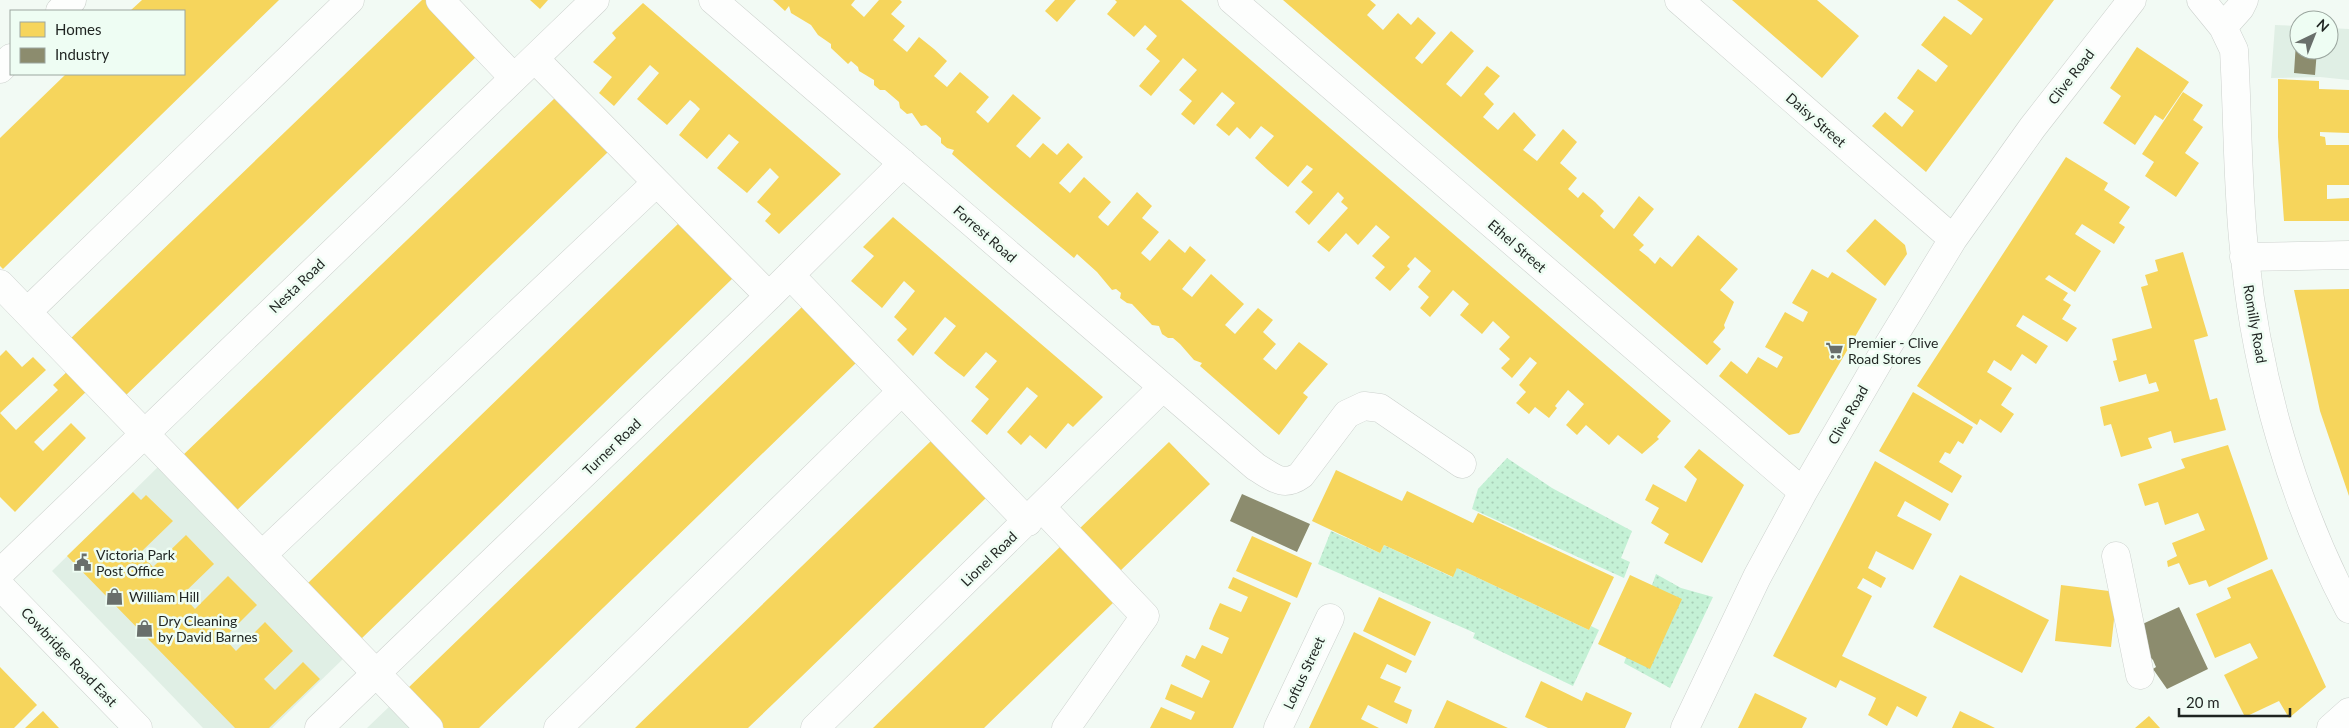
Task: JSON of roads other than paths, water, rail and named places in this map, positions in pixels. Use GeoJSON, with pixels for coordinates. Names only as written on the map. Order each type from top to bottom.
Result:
{"type":"FeatureCollection","features":[{"type":"Feature","properties":{"kind":"street"},"geometry":{"type":"LineString","coordinates":[[61,10],[72,0]]}},
{"type":"Feature","properties":{"kind":"street"},"geometry":{"type":"LineString","coordinates":[[27,312],[350,0]]}},
{"type":"Feature","properties":{"kind":"street"},"geometry":{"type":"LineString","coordinates":[[440,0],[514,78]]}},
{"type":"Feature","properties":{"kind":"street","name":"Nesta Road"},"geometry":{"type":"LineString","coordinates":[[0,573],[595,0]]}},
{"type":"Feature","properties":{"kind":"street","name":"Forrest Road"},"geometry":{"type":"LineString","coordinates":[[713,0],[1256,467],[1280,481],[1292,482],[1301,475],[1347,414],[1364,406],[1380,408],[1462,464]]}},
{"type":"Feature","properties":{"kind":"street","name":"Ethel Street"},"geometry":{"type":"LineString","coordinates":[[1232,0],[1803,492]]}},
{"type":"Feature","properties":{"kind":"street","name":"Daisy Street"},"geometry":{"type":"LineString","coordinates":[[1679,0],[1953,239]]}},
{"type":"Feature","properties":{"kind":"street","name":"Clive Road"},"geometry":{"type":"LineString","coordinates":[[1685,728],[1756,577],[1884,352],[1953,239],[2032,128],[2132,0]]}},
{"type":"Feature","properties":{"kind":"street","name":"Romilly Road"},"geometry":{"type":"LineString","coordinates":[[2201,0],[2223,27],[2234,50],[2244,257],[2255,336],[2274,417],[2315,536],[2349,609]]}},
{"type":"Feature","properties":{"kind":"street"},"geometry":{"type":"LineString","coordinates":[[2223,27],[2240,8],[2244,0]]}},
{"type":"Feature","properties":{"kind":"street"},"geometry":{"type":"LineString","coordinates":[[0,69],[10,59]]}},
{"type":"Feature","properties":{"kind":"street"},"geometry":{"type":"LineString","coordinates":[[535,59],[769,296]]}},
{"type":"Feature","properties":{"kind":"street","name":"Turner Road"},"geometry":{"type":"LineString","coordinates":[[319,728],[769,296],[903,163]]}},
{"type":"Feature","properties":{"kind":"street"},"geometry":{"type":"LineString","coordinates":[[262,554],[656,183]]}},
{"type":"Feature","properties":{"kind":"street"},"geometry":{"type":"LineString","coordinates":[[2244,257],[2349,255]]}},
{"type":"Feature","properties":{"kind":"street"},"geometry":{"type":"LineString","coordinates":[[790,275],[901,392],[1145,616],[1066,728]]}},
{"type":"Feature","properties":{"kind":"street"},"geometry":{"type":"LineString","coordinates":[[0,284],[429,728]]}},
{"type":"Feature","properties":{"kind":"street","name":"Lionel Road"},"geometry":{"type":"LineString","coordinates":[[814,728],[1035,515],[1162,388]]}},
{"type":"Feature","properties":{"kind":"street"},"geometry":{"type":"LineString","coordinates":[[558,728],[901,392]]}},
{"type":"Feature","properties":{"kind":"street"},"geometry":{"type":"LineString","coordinates":[[2116,556],[2140,675]]}},
{"type":"Feature","properties":{"kind":"street","name":"Cowbridge Road East"},"geometry":{"type":"LineString","coordinates":[[0,586],[138,728]]}},
{"type":"Feature","properties":{"kind":"street","name":"Loftus Street"},"geometry":{"type":"LineString","coordinates":[[1278,728],[1330,618]]}},
{"type":"Feature","properties":{"kind":"street"},"geometry":{"type":"LineString","coordinates":[[2331,728],[2349,712]]}},
{"type":"Feature","properties":{"kind":"place","name":"Premier - Clive Road Stores"},"geometry":{"type":"Point","coordinates":[1834,351]}},
{"type":"Feature","properties":{"kind":"place","name":"Victoria Park Post Office"},"geometry":{"type":"Point","coordinates":[82,563]}},
{"type":"Feature","properties":{"kind":"place","name":"William Hill"},"geometry":{"type":"Point","coordinates":[115,597]}},
{"type":"Feature","properties":{"kind":"place","name":"Dry Cleaning by David Barnes"},"geometry":{"type":"Point","coordinates":[144,629]}}]}
